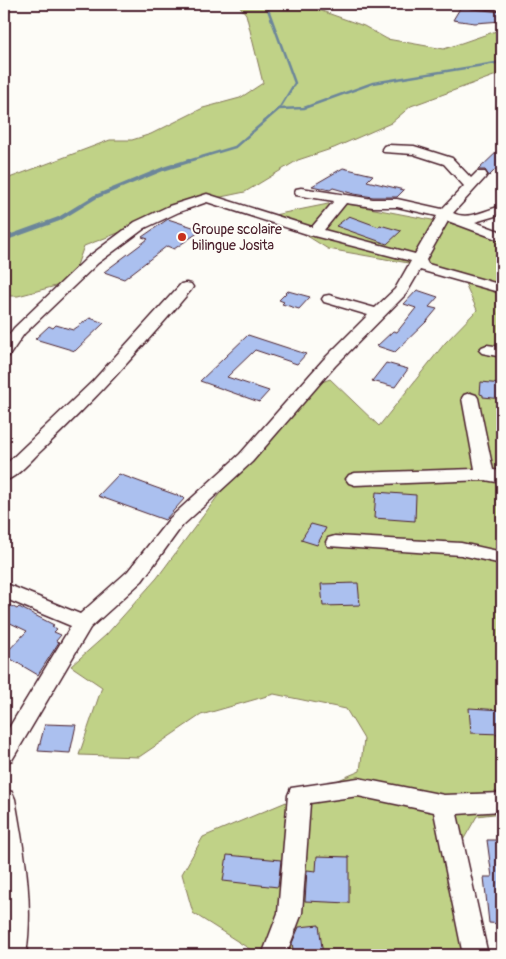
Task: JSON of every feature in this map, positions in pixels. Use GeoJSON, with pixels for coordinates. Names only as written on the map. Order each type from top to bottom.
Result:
{"type":"FeatureCollection","features":[{"type":"Feature","properties":{"kind":"street"},"geometry":{"type":"LineString","coordinates":[[472,4],[502,7]]}},
{"type":"Feature","properties":{"kind":"street"},"geometry":{"type":"LineString","coordinates":[[388,149],[414,150],[448,161],[470,186]]}},
{"type":"Feature","properties":{"kind":"street"},"geometry":{"type":"LineString","coordinates":[[4,754],[83,623],[135,576],[176,522],[246,458],[328,363],[401,291],[418,259],[451,217],[470,186],[481,175]]}},
{"type":"Feature","properties":{"kind":"street"},"geometry":{"type":"LineString","coordinates":[[301,192],[373,203],[397,203],[451,217],[502,237]]}},
{"type":"Feature","properties":{"kind":"street"},"geometry":{"type":"LineString","coordinates":[[4,353],[18,331],[93,260],[140,225],[174,209],[207,198],[315,232],[418,259],[423,267],[502,289]]}},
{"type":"Feature","properties":{"kind":"street"},"geometry":{"type":"LineString","coordinates":[[315,232],[343,198]]}},
{"type":"Feature","properties":{"kind":"street"},"geometry":{"type":"LineString","coordinates":[[451,217],[478,218],[502,210]]}},
{"type":"Feature","properties":{"kind":"street"},"geometry":{"type":"LineString","coordinates":[[4,476],[87,398],[144,338],[186,287]]}},
{"type":"Feature","properties":{"kind":"street"},"geometry":{"type":"LineString","coordinates":[[329,299],[378,314]]}},
{"type":"Feature","properties":{"kind":"street"},"geometry":{"type":"LineString","coordinates":[[355,479],[494,476],[470,398]]}},
{"type":"Feature","properties":{"kind":"street"},"geometry":{"type":"LineString","coordinates":[[335,542],[461,549],[502,558]]}},
{"type":"Feature","properties":{"kind":"street"},"geometry":{"type":"LineString","coordinates":[[4,590],[83,623]]}},
{"type":"Feature","properties":{"kind":"street"},"geometry":{"type":"LineString","coordinates":[[274,955],[290,913],[299,795],[358,787],[444,805],[502,802]]}},
{"type":"Feature","properties":{"kind":"street"},"geometry":{"type":"LineString","coordinates":[[4,798],[17,886],[10,929],[14,955]]}},
{"type":"Feature","properties":{"kind":"street"},"geometry":{"type":"LineString","coordinates":[[444,805],[476,955]]}},
{"type":"Feature","properties":{"kind":"green space"},"geometry":{"type":"Polygon","coordinates":[[[238,4],[302,4],[364,26],[387,39],[444,49],[502,29],[502,73],[411,106],[391,123],[334,148],[298,160],[245,192],[202,201],[84,246],[71,282],[18,296],[4,296],[4,180],[110,140],[132,140],[151,134],[203,108],[240,98],[263,83],[246,14],[238,4]]]}},
{"type":"Feature","properties":{"kind":"green space"},"geometry":{"type":"Polygon","coordinates":[[[338,202],[484,230],[502,237],[502,813],[477,816],[458,849],[487,955],[259,955],[193,913],[182,874],[203,837],[360,771],[364,739],[346,709],[274,694],[201,715],[139,757],[79,755],[102,687],[71,666],[106,635],[157,578],[295,392],[330,379],[379,426],[445,343],[477,310],[460,272],[328,249],[274,215],[338,202]]]}},
{"type":"Feature","properties":{"kind":"building"},"geometry":{"type":"Polygon","coordinates":[[[462,5],[472,9],[502,12],[502,21],[475,23],[453,20],[462,5]]]}},
{"type":"Feature","properties":{"kind":"building"},"geometry":{"type":"Polygon","coordinates":[[[502,147],[502,163],[489,176],[485,170],[478,170],[502,147]]]}},
{"type":"Feature","properties":{"kind":"building"},"geometry":{"type":"Polygon","coordinates":[[[343,168],[373,175],[367,181],[404,190],[397,197],[373,197],[333,188],[330,190],[312,186],[343,168]]]}},
{"type":"Feature","properties":{"kind":"building"},"geometry":{"type":"Polygon","coordinates":[[[349,216],[379,227],[380,225],[401,231],[387,244],[336,226],[349,216]]]}},
{"type":"Feature","properties":{"kind":"building"},"geometry":{"type":"Polygon","coordinates":[[[168,219],[202,230],[174,249],[167,246],[124,279],[104,272],[148,239],[142,237],[168,219]]]}},
{"type":"Feature","properties":{"kind":"building"},"geometry":{"type":"Polygon","coordinates":[[[417,290],[438,297],[429,307],[437,309],[395,352],[377,346],[393,331],[397,332],[416,308],[404,304],[417,290]]]}},
{"type":"Feature","properties":{"kind":"building"},"geometry":{"type":"Polygon","coordinates":[[[288,291],[310,297],[299,309],[282,304],[284,302],[279,300],[288,291]]]}},
{"type":"Feature","properties":{"kind":"building"},"geometry":{"type":"Polygon","coordinates":[[[90,318],[104,323],[75,351],[35,339],[49,326],[53,328],[56,325],[73,330],[90,318]]]}},
{"type":"Feature","properties":{"kind":"building"},"geometry":{"type":"Polygon","coordinates":[[[248,335],[306,354],[297,364],[255,350],[227,377],[269,391],[259,402],[200,381],[248,335]]]}},
{"type":"Feature","properties":{"kind":"building"},"geometry":{"type":"Polygon","coordinates":[[[386,363],[408,369],[395,387],[372,381],[386,363]]]}},
{"type":"Feature","properties":{"kind":"building"},"geometry":{"type":"Polygon","coordinates":[[[481,382],[502,384],[502,399],[483,397],[480,394],[481,382]]]}},
{"type":"Feature","properties":{"kind":"building"},"geometry":{"type":"Polygon","coordinates":[[[119,474],[185,498],[165,520],[98,496],[119,474]]]}},
{"type":"Feature","properties":{"kind":"building"},"geometry":{"type":"Polygon","coordinates":[[[376,492],[416,495],[415,521],[374,518],[376,492]]]}},
{"type":"Feature","properties":{"kind":"building"},"geometry":{"type":"Polygon","coordinates":[[[311,524],[326,528],[317,545],[301,540],[311,524]]]}},
{"type":"Feature","properties":{"kind":"building"},"geometry":{"type":"Polygon","coordinates":[[[358,583],[360,605],[323,606],[321,584],[358,583]]]}},
{"type":"Feature","properties":{"kind":"building"},"geometry":{"type":"Polygon","coordinates":[[[4,602],[17,609],[19,607],[54,625],[52,626],[57,629],[54,632],[61,635],[56,641],[59,642],[38,675],[4,655],[27,631],[4,620],[4,602]]]}},
{"type":"Feature","properties":{"kind":"building"},"geometry":{"type":"Polygon","coordinates":[[[469,708],[502,710],[502,734],[471,733],[469,708]]]}},
{"type":"Feature","properties":{"kind":"building"},"geometry":{"type":"Polygon","coordinates":[[[45,724],[76,725],[70,753],[38,751],[45,724]]]}},
{"type":"Feature","properties":{"kind":"building"},"geometry":{"type":"Polygon","coordinates":[[[487,840],[502,840],[502,924],[489,923],[484,877],[492,877],[487,840]]]}},
{"type":"Feature","properties":{"kind":"building"},"geometry":{"type":"Polygon","coordinates":[[[227,855],[281,860],[278,887],[223,881],[227,855]]]}},
{"type":"Feature","properties":{"kind":"building"},"geometry":{"type":"Polygon","coordinates":[[[317,856],[349,857],[349,903],[305,901],[307,870],[316,871],[317,856]]]}},
{"type":"Feature","properties":{"kind":"building"},"geometry":{"type":"Polygon","coordinates":[[[319,925],[323,955],[294,955],[292,943],[299,927],[319,925]]]}},
{"type":"Feature","properties":{"kind":"waterway"},"geometry":{"type":"LineString","coordinates":[[266,4],[295,83],[279,109]]}},
{"type":"Feature","properties":{"kind":"waterway"},"geometry":{"type":"LineString","coordinates":[[279,109],[304,108],[373,83],[502,62]]}},
{"type":"Feature","properties":{"kind":"waterway"},"geometry":{"type":"LineString","coordinates":[[185,162],[235,147],[279,109]]}},
{"type":"Feature","properties":{"kind":"waterway"},"geometry":{"type":"LineString","coordinates":[[4,239],[59,219],[95,197],[163,169],[189,161]]}},
{"type":"Feature","properties":{"kind":"place","name":"Groupe scolaire bilingue Josita"},"geometry":{"type":"Point","coordinates":[182,237]}}]}
